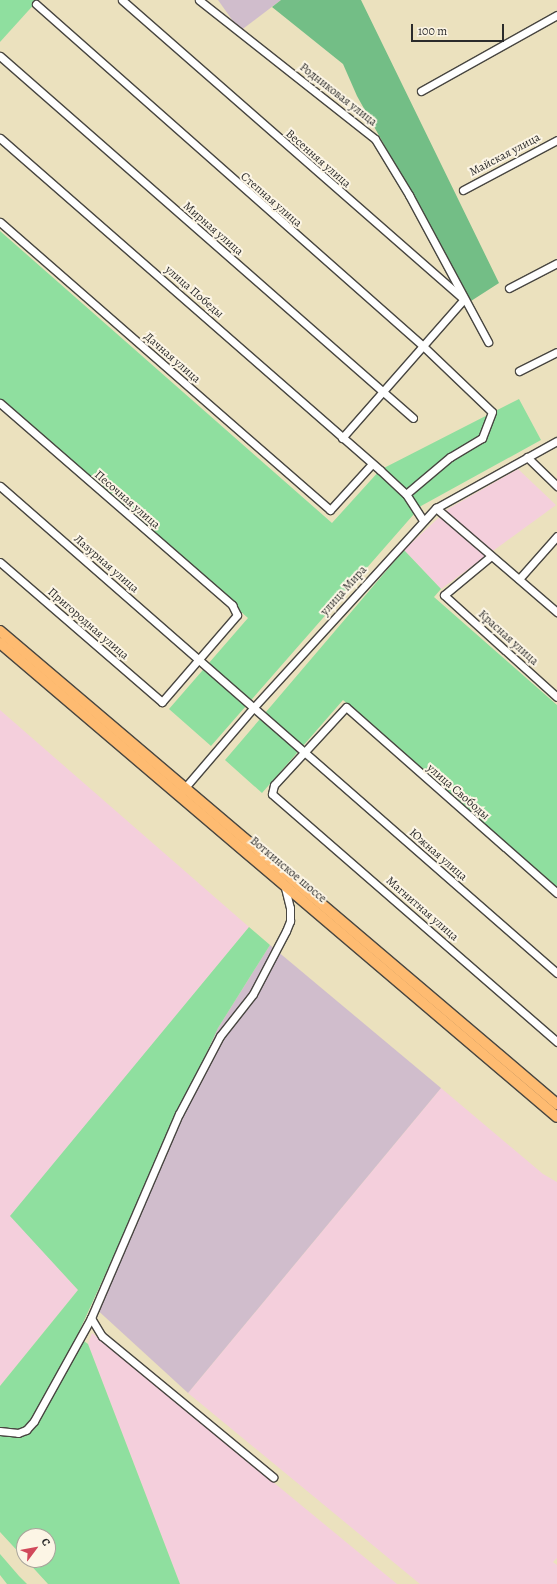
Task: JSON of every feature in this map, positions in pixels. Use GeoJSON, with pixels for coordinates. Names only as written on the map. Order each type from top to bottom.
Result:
{"type":"FeatureCollection","features":[{"type":"Feature","properties":{"kind":"main road","name":"Воткинское шоссе"},"geometry":{"type":"LineString","coordinates":[[0,631],[284,883],[557,1117]]}},
{"type":"Feature","properties":{"kind":"main road","name":"Воткинское шоссе"},"geometry":{"type":"LineString","coordinates":[[0,643],[182,791],[557,1104]]}},
{"type":"Feature","properties":{"kind":"street","name":"Весенняя улица"},"geometry":{"type":"LineString","coordinates":[[122,0],[312,169],[464,299],[488,342]]}},
{"type":"Feature","properties":{"kind":"street","name":"Родниковая улица"},"geometry":{"type":"LineString","coordinates":[[199,0],[375,139],[409,196],[464,299]]}},
{"type":"Feature","properties":{"kind":"street","name":"Степная улица"},"geometry":{"type":"LineString","coordinates":[[36,4],[423,346],[492,412],[482,438],[450,457],[406,494]]}},
{"type":"Feature","properties":{"kind":"street"},"geometry":{"type":"LineString","coordinates":[[421,91],[557,15]]}},
{"type":"Feature","properties":{"kind":"street","name":"Мирная улица"},"geometry":{"type":"LineString","coordinates":[[0,56],[412,418]]}},
{"type":"Feature","properties":{"kind":"street","name":"улица Победы"},"geometry":{"type":"LineString","coordinates":[[0,138],[406,494],[423,520]]}},
{"type":"Feature","properties":{"kind":"street","name":"Майская улица"},"geometry":{"type":"LineString","coordinates":[[463,190],[557,140]]}},
{"type":"Feature","properties":{"kind":"street","name":"Дачная улица"},"geometry":{"type":"LineString","coordinates":[[0,222],[330,510],[372,464]]}},
{"type":"Feature","properties":{"kind":"street"},"geometry":{"type":"LineString","coordinates":[[509,288],[557,263]]}},
{"type":"Feature","properties":{"kind":"street"},"geometry":{"type":"LineString","coordinates":[[342,438],[384,393],[464,299]]}},
{"type":"Feature","properties":{"kind":"street"},"geometry":{"type":"LineString","coordinates":[[519,371],[557,352]]}},
{"type":"Feature","properties":{"kind":"street","name":"Песочная улица"},"geometry":{"type":"LineString","coordinates":[[0,403],[232,605],[237,615],[198,659]]}},
{"type":"Feature","properties":{"kind":"street","name":"улица Мира"},"geometry":{"type":"LineString","coordinates":[[182,791],[254,707],[423,520],[436,508],[557,441]]}},
{"type":"Feature","properties":{"kind":"street"},"geometry":{"type":"LineString","coordinates":[[527,457],[557,486]]}},
{"type":"Feature","properties":{"kind":"street","name":"Лазурная улица"},"geometry":{"type":"LineString","coordinates":[[0,486],[254,707]]}},
{"type":"Feature","properties":{"kind":"street"},"geometry":{"type":"LineString","coordinates":[[436,508],[557,612]]}},
{"type":"Feature","properties":{"kind":"street"},"geometry":{"type":"LineString","coordinates":[[519,579],[557,536]]}},
{"type":"Feature","properties":{"kind":"street","name":"Красная улица"},"geometry":{"type":"LineString","coordinates":[[491,556],[444,595],[557,697]]}},
{"type":"Feature","properties":{"kind":"street","name":"Пригородная улица"},"geometry":{"type":"LineString","coordinates":[[0,562],[162,702],[198,659]]}},
{"type":"Feature","properties":{"kind":"street","name":"Южная улица"},"geometry":{"type":"LineString","coordinates":[[254,707],[557,973]]}},
{"type":"Feature","properties":{"kind":"street","name":"улица Свободы"},"geometry":{"type":"LineString","coordinates":[[305,752],[346,707],[557,893]]}},
{"type":"Feature","properties":{"kind":"street","name":"Магнитная улица"},"geometry":{"type":"LineString","coordinates":[[305,752],[274,785],[272,794],[557,1042]]}},
{"type":"Feature","properties":{"kind":"street"},"geometry":{"type":"LineString","coordinates":[[0,1431],[18,1433],[26,1430],[34,1421],[91,1318],[179,1114],[220,1036],[252,994],[286,931],[290,921],[290,908],[284,883]]}},
{"type":"Feature","properties":{"kind":"street"},"geometry":{"type":"LineString","coordinates":[[91,1318],[102,1336],[273,1477]]}},
{"type":"Feature","properties":{"kind":"shaded area"},"geometry":{"type":"Polygon","coordinates":[[[218,0],[281,0],[240,31],[218,0]]]}},
{"type":"Feature","properties":{"kind":"shaded area"},"geometry":{"type":"Polygon","coordinates":[[[518,469],[556,505],[441,589],[404,550],[448,509],[518,469]]]}},
{"type":"Feature","properties":{"kind":"shaded area"},"geometry":{"type":"Polygon","coordinates":[[[0,710],[249,927],[11,1216],[78,1290],[0,1386],[0,710]]]}},
{"type":"Feature","properties":{"kind":"shaded area"},"geometry":{"type":"Polygon","coordinates":[[[270,945],[441,1088],[188,1393],[93,1306],[218,1028],[270,945]]]}},
{"type":"Feature","properties":{"kind":"shaded area"},"geometry":{"type":"Polygon","coordinates":[[[441,1088],[543,1174],[557,1182],[557,1558],[553,1562],[557,1565],[557,1584],[420,1584],[188,1393],[441,1088]]]}},
{"type":"Feature","properties":{"kind":"shaded area"},"geometry":{"type":"Polygon","coordinates":[[[92,1333],[397,1584],[180,1584],[88,1344],[92,1333]]]}},
{"type":"Feature","properties":{"kind":"green space"},"geometry":{"type":"Polygon","coordinates":[[[0,0],[38,0],[0,42],[0,0]]]}},
{"type":"Feature","properties":{"kind":"green space"},"geometry":{"type":"Polygon","coordinates":[[[281,0],[361,0],[499,283],[471,301],[357,96],[343,64],[272,7],[281,0]]]}},
{"type":"Feature","properties":{"kind":"green space"},"geometry":{"type":"Polygon","coordinates":[[[0,231],[332,523],[380,470],[519,399],[541,440],[421,506],[211,746],[169,709],[248,618],[0,401],[0,231]]]}},
{"type":"Feature","properties":{"kind":"green space"},"geometry":{"type":"Polygon","coordinates":[[[404,550],[441,589],[434,597],[557,705],[557,887],[343,700],[262,793],[225,760],[404,550]]]}},
{"type":"Feature","properties":{"kind":"green space"},"geometry":{"type":"Polygon","coordinates":[[[249,927],[270,945],[218,1028],[77,1336],[88,1344],[180,1584],[48,1584],[33,1568],[56,1568],[56,1528],[16,1528],[16,1549],[0,1532],[0,1386],[78,1290],[10,1216],[249,927]]]}},
{"type":"Feature","properties":{"kind":"green space"},"geometry":{"type":"Polygon","coordinates":[[[0,1554],[27,1584],[7,1584],[0,1575],[0,1554]]]}}]}
